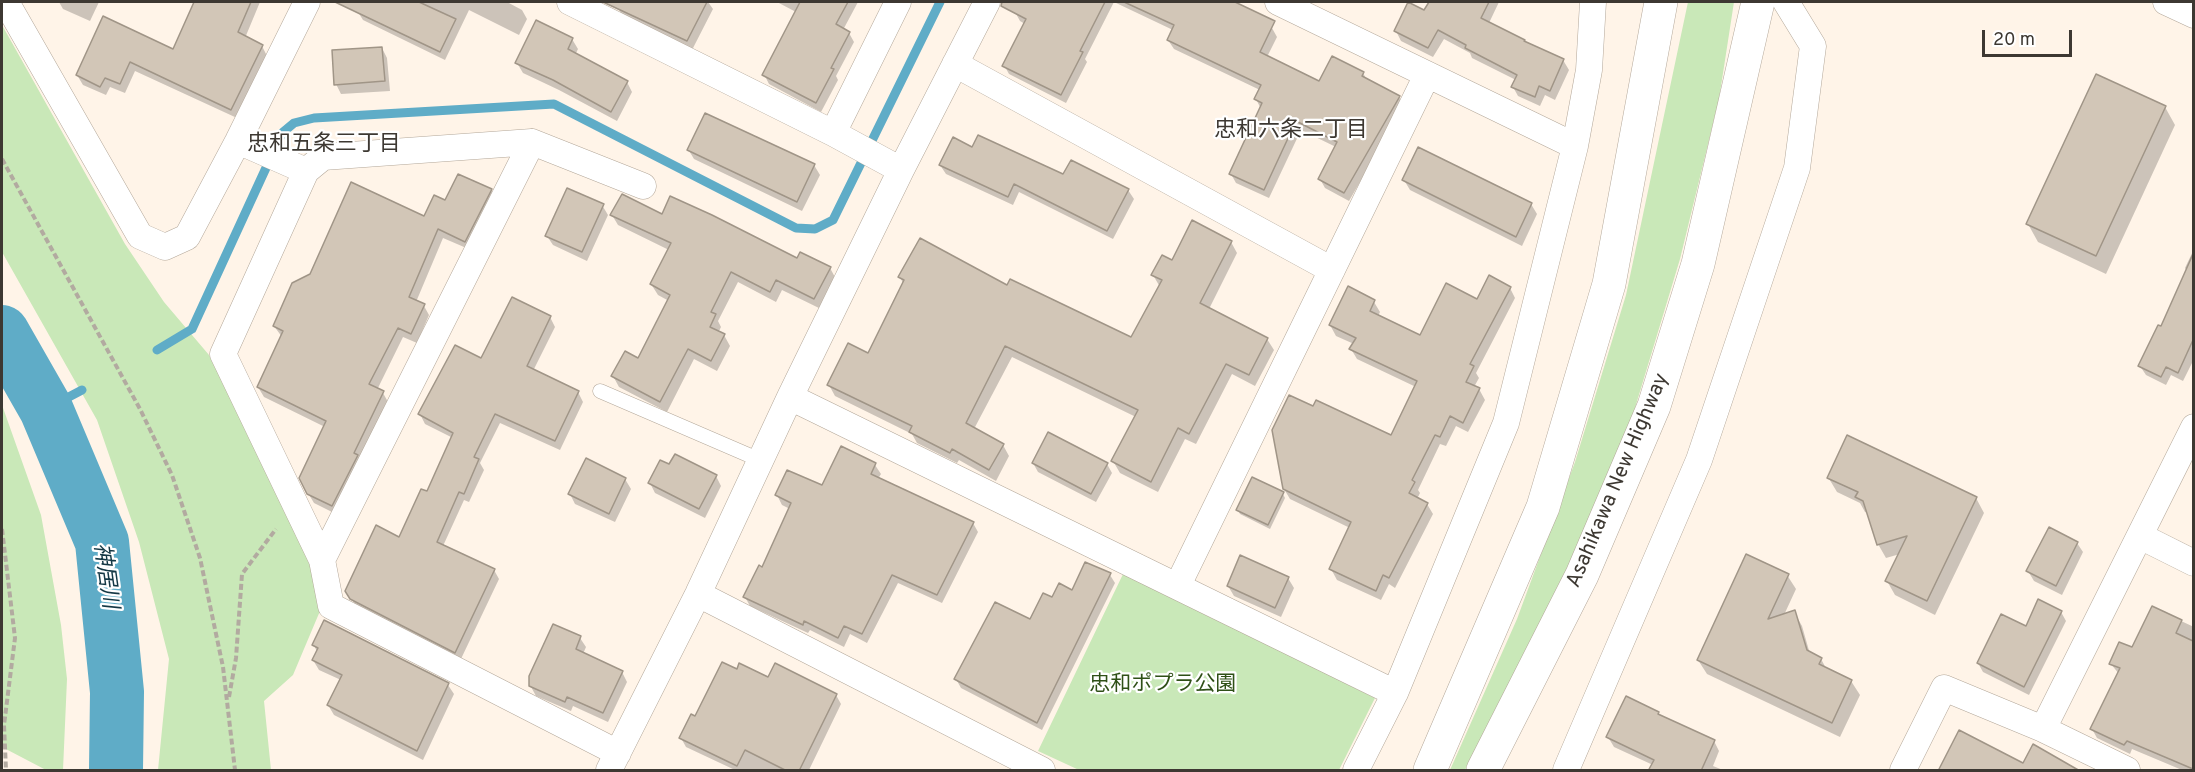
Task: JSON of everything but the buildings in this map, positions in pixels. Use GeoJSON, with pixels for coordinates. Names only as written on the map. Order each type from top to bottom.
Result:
{"type":"FeatureCollection","features":[{"type":"Feature","properties":{"kind":"highway"},"geometry":{"type":"LineString","coordinates":[[1430,771],[1543,507],[1609,284],[1661,2]]}},
{"type":"Feature","properties":{"kind":"highway","name":"Asahikawa New Highway"},"geometry":{"type":"LineString","coordinates":[[1483,771],[1582,575],[1654,406],[1698,264],[1758,2]]}},
{"type":"Feature","properties":{"kind":"street"},"geometry":{"type":"LineString","coordinates":[[6,2],[140,236],[165,247],[187,237],[308,2]]}},
{"type":"Feature","properties":{"kind":"street"},"geometry":{"type":"LineString","coordinates":[[570,2],[833,133],[891,165]]}},
{"type":"Feature","properties":{"kind":"street"},"geometry":{"type":"LineString","coordinates":[[833,133],[898,2]]}},
{"type":"Feature","properties":{"kind":"street"},"geometry":{"type":"LineString","coordinates":[[296,166],[222,354],[322,560],[331,606],[614,762],[698,594],[790,397],[891,165],[956,64],[987,2]]}},
{"type":"Feature","properties":{"kind":"street"},"geometry":{"type":"LineString","coordinates":[[1278,2],[1575,146]]}},
{"type":"Feature","properties":{"kind":"street"},"geometry":{"type":"LineString","coordinates":[[1356,771],[1395,693],[1506,423],[1575,146],[1589,70],[1593,2]]}},
{"type":"Feature","properties":{"kind":"street"},"geometry":{"type":"LineString","coordinates":[[1566,771],[1700,460],[1797,168],[1813,46],[1786,2]]}},
{"type":"Feature","properties":{"kind":"street"},"geometry":{"type":"LineString","coordinates":[[2166,2],[2193,15]]}},
{"type":"Feature","properties":{"kind":"street"},"geometry":{"type":"LineString","coordinates":[[956,64],[1332,270]]}},
{"type":"Feature","properties":{"kind":"street"},"geometry":{"type":"LineString","coordinates":[[1178,585],[1426,75]]}},
{"type":"Feature","properties":{"kind":"street"},"geometry":{"type":"LineString","coordinates":[[238,141],[296,166],[323,157],[532,142],[643,186]]}},
{"type":"Feature","properties":{"kind":"street"},"geometry":{"type":"LineString","coordinates":[[322,560],[532,142]]}},
{"type":"Feature","properties":{"kind":"street"},"geometry":{"type":"LineString","coordinates":[[790,397],[1395,693]]}},
{"type":"Feature","properties":{"kind":"street"},"geometry":{"type":"LineString","coordinates":[[2043,729],[2193,427]]}},
{"type":"Feature","properties":{"kind":"street"},"geometry":{"type":"LineString","coordinates":[[2140,536],[2193,563]]}},
{"type":"Feature","properties":{"kind":"street"},"geometry":{"type":"LineString","coordinates":[[698,594],[1042,771]]}},
{"type":"Feature","properties":{"kind":"street"},"geometry":{"type":"LineString","coordinates":[[1903,771],[1944,688],[2043,729],[2127,771]]}},
{"type":"Feature","properties":{"kind":"lane"},"geometry":{"type":"LineString","coordinates":[[600,391],[760,460]]}},
{"type":"Feature","properties":{"kind":"path"},"geometry":{"type":"LineString","coordinates":[[2,159],[141,409],[172,475],[200,558],[223,667],[235,771]]}},
{"type":"Feature","properties":{"kind":"path"},"geometry":{"type":"LineString","coordinates":[[2,529],[15,638],[4,724],[6,771]]}},
{"type":"Feature","properties":{"kind":"path"},"geometry":{"type":"LineString","coordinates":[[228,703],[236,658],[242,574],[276,529]]}},
{"type":"Feature","properties":{"kind":"green space"},"geometry":{"type":"Polygon","coordinates":[[[1688,2],[1734,2],[1719,99],[1680,259],[1625,441],[1568,567],[1465,770],[1450,770],[1517,619],[1575,462],[1626,295],[1688,2]]]}},
{"type":"Feature","properties":{"kind":"green space"},"geometry":{"type":"Polygon","coordinates":[[[2,25],[125,244],[164,302],[209,355],[311,560],[320,611],[293,675],[264,701],[271,770],[158,770],[169,659],[139,542],[97,420],[2,252],[2,25]]]}},
{"type":"Feature","properties":{"kind":"green space"},"geometry":{"type":"Polygon","coordinates":[[[2,405],[41,515],[61,625],[67,679],[63,770],[46,770],[2,747],[2,405]]]}},
{"type":"Feature","properties":{"kind":"green space","name":"忠和ポプラ公園"},"geometry":{"type":"Polygon","coordinates":[[[1124,572],[1375,698],[1339,770],[1079,770],[1038,751],[1124,572]]]}},
{"type":"Feature","properties":{"kind":"waterway"},"geometry":{"type":"LineString","coordinates":[[157,350],[192,329],[282,133],[294,123],[314,118],[554,104],[796,228],[815,229],[833,220],[940,2]]}},
{"type":"Feature","properties":{"kind":"waterway","name":"神居川"},"geometry":{"type":"LineString","coordinates":[[2,332],[46,409],[102,542],[117,692],[116,770]]}},
{"type":"Feature","properties":{"kind":"waterway"},"geometry":{"type":"LineString","coordinates":[[46,409],[82,390]]}},
{"type":"Feature","properties":{"kind":"district","name":"忠和六条二丁目"},"geometry":{"type":"Point","coordinates":[1291,132]}},
{"type":"Feature","properties":{"kind":"district","name":"忠和五条三丁目"},"geometry":{"type":"Point","coordinates":[324,146]}}]}
